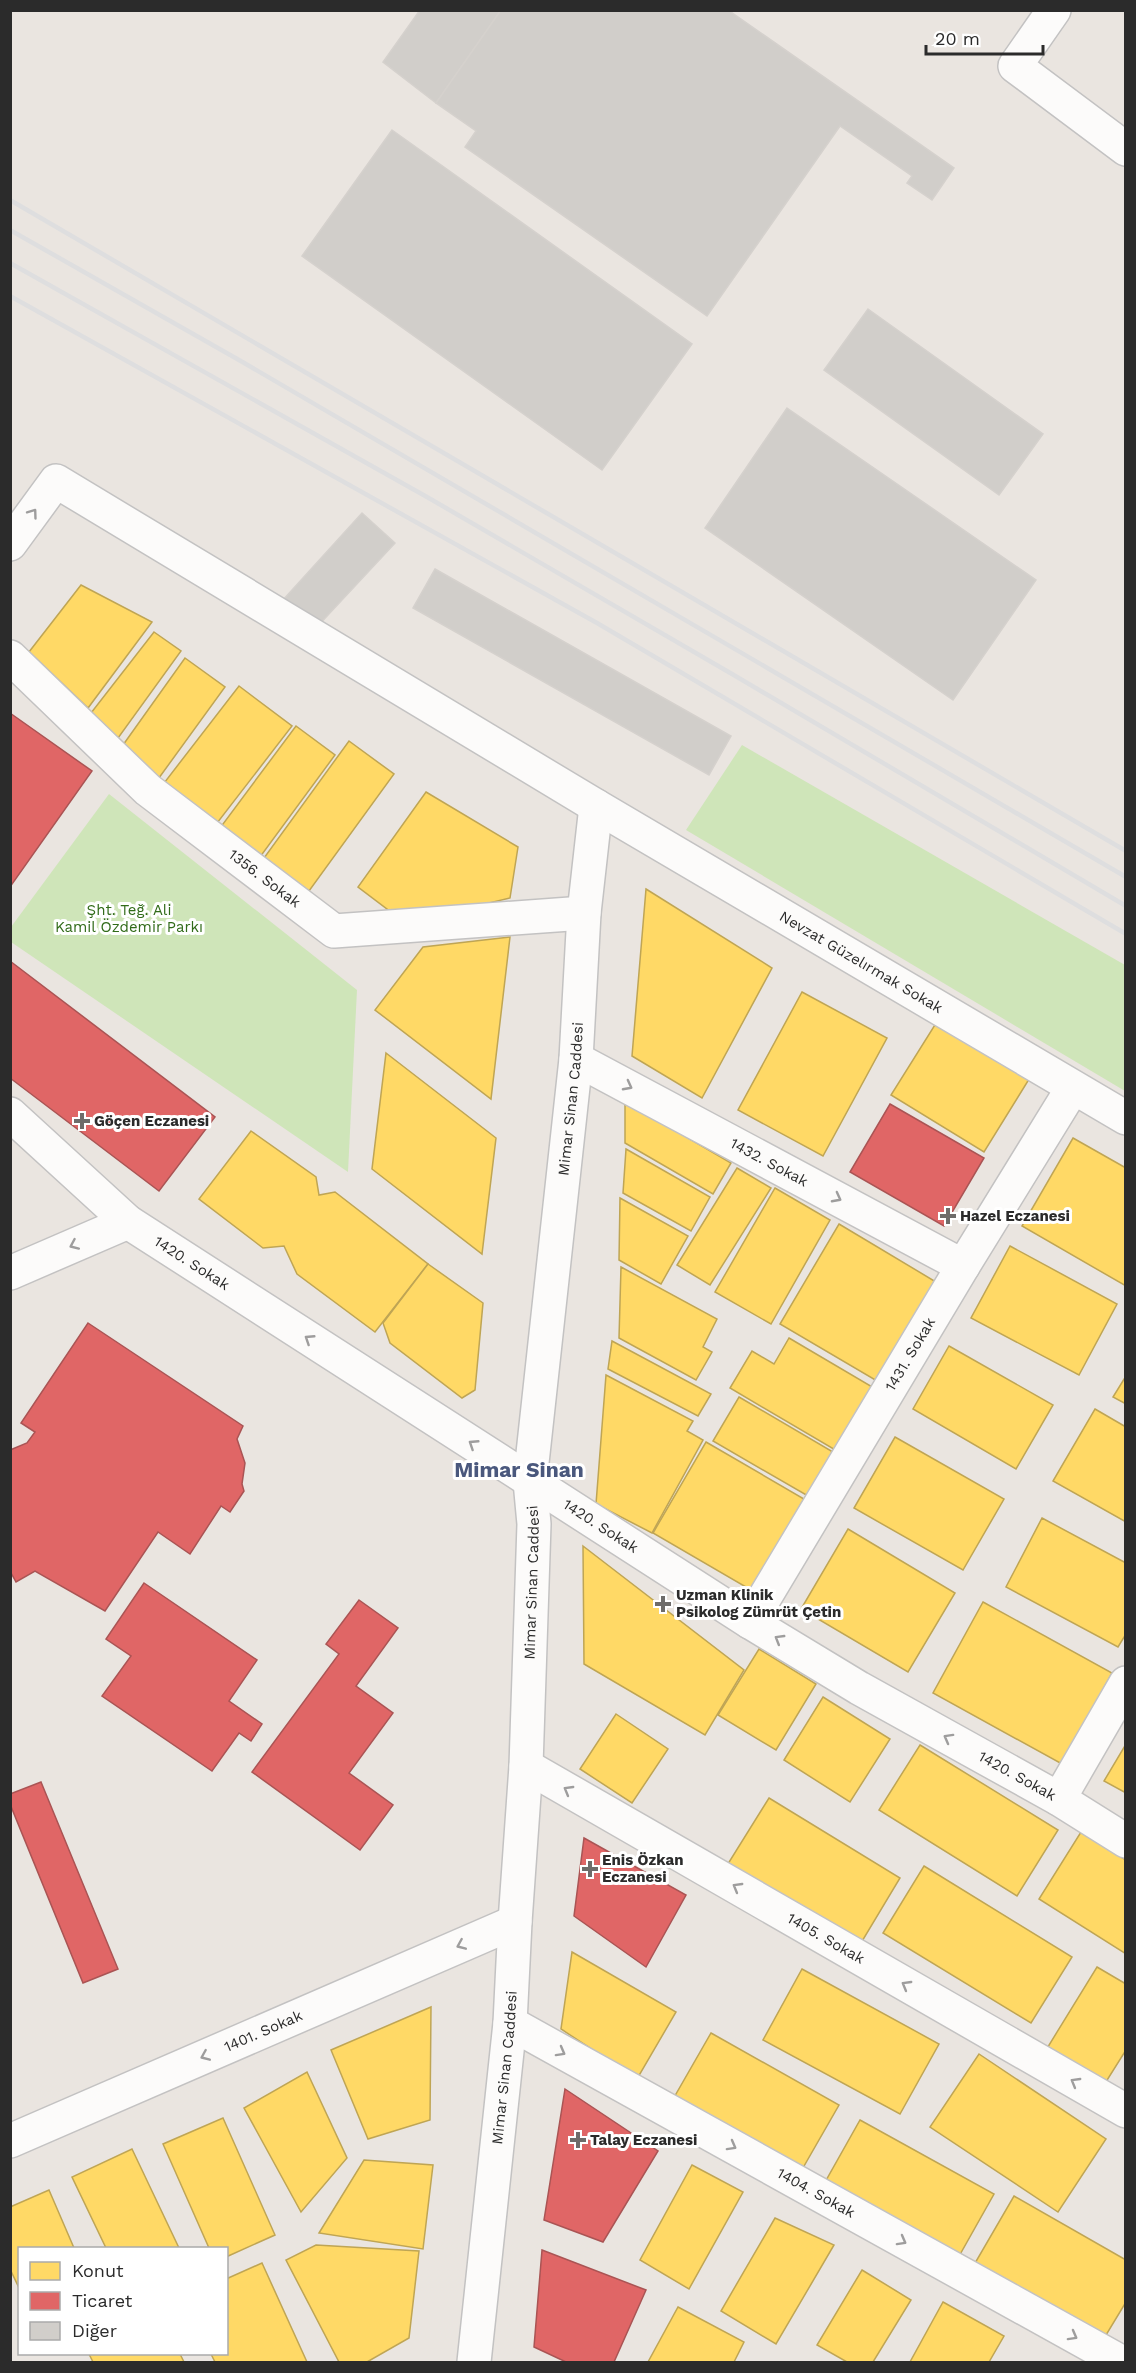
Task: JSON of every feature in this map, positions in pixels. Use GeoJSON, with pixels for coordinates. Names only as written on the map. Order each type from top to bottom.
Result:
{"type":"FeatureCollection","features":[{"type":"Feature","properties":{"kind":"street"},"geometry":{"type":"LineString","coordinates":[[1054,10],[1015,66],[1125,149]]}},
{"type":"Feature","properties":{"kind":"street","name":"Nevzat Güzelırmak Sokak"},"geometry":{"type":"LineString","coordinates":[[10,544],[56,481],[596,806],[1072,1089],[1125,1118]]}},
{"type":"Feature","properties":{"kind":"street","name":"1356. Sokak"},"geometry":{"type":"LineString","coordinates":[[10,657],[148,790],[334,931],[584,912]]}},
{"type":"Feature","properties":{"kind":"street","name":"Mimar Sinan Caddesi"},"geometry":{"type":"LineString","coordinates":[[474,2362],[510,2023],[526,1766],[534,1524],[530,1481],[576,1059],[584,912],[596,806]]}},
{"type":"Feature","properties":{"kind":"street","name":"1432. Sokak"},"geometry":{"type":"LineString","coordinates":[[576,1059],[963,1266]]}},
{"type":"Feature","properties":{"kind":"street","name":"1431. Sokak"},"geometry":{"type":"LineString","coordinates":[[750,1622],[1072,1089]]}},
{"type":"Feature","properties":{"kind":"street","name":"1420. Sokak"},"geometry":{"type":"LineString","coordinates":[[10,1114],[128,1222],[750,1622],[859,1688],[1059,1799],[1125,1841]]}},
{"type":"Feature","properties":{"kind":"street"},"geometry":{"type":"LineString","coordinates":[[10,1273],[128,1222]]}},
{"type":"Feature","properties":{"kind":"street"},"geometry":{"type":"LineString","coordinates":[[1059,1799],[1125,1683]]}},
{"type":"Feature","properties":{"kind":"street","name":"1405. Sokak"},"geometry":{"type":"LineString","coordinates":[[526,1766],[1125,2111]]}},
{"type":"Feature","properties":{"kind":"street","name":"1401. Sokak"},"geometry":{"type":"LineString","coordinates":[[10,2141],[515,1922]]}},
{"type":"Feature","properties":{"kind":"street","name":"1404. Sokak"},"geometry":{"type":"LineString","coordinates":[[510,2023],[1121,2362]]}},
{"type":"Feature","properties":{"kind":"green space"},"geometry":{"type":"Polygon","coordinates":[[[742,745],[1125,965],[1125,1091],[686,830],[742,745]]]}},
{"type":"Feature","properties":{"kind":"green space","name":"Şht. Teğ. Ali Kamil Özdemir Parkı"},"geometry":{"type":"Polygon","coordinates":[[[109,794],[357,990],[348,1172],[11,942],[11,927],[109,794]]]}},
{"type":"Feature","properties":{"kind":"building: Konut"},"geometry":{"type":"Polygon","coordinates":[[[81,585],[152,622],[88,708],[29,652],[81,585]]]}},
{"type":"Feature","properties":{"kind":"building: Konut"},"geometry":{"type":"Polygon","coordinates":[[[154,632],[181,651],[113,745],[91,713],[154,632]]]}},
{"type":"Feature","properties":{"kind":"building: Konut"},"geometry":{"type":"Polygon","coordinates":[[[185,658],[225,687],[156,782],[123,745],[185,658]]]}},
{"type":"Feature","properties":{"kind":"building: Konut"},"geometry":{"type":"Polygon","coordinates":[[[239,686],[292,726],[214,827],[161,787],[239,686]]]}},
{"type":"Feature","properties":{"kind":"building: Konut"},"geometry":{"type":"Polygon","coordinates":[[[296,726],[335,755],[260,857],[220,828],[296,726]]]}},
{"type":"Feature","properties":{"kind":"building: Konut"},"geometry":{"type":"Polygon","coordinates":[[[349,741],[394,774],[309,891],[264,858],[349,741]]]}},
{"type":"Feature","properties":{"kind":"building: Konut"},"geometry":{"type":"Polygon","coordinates":[[[426,792],[518,847],[510,898],[414,921],[395,915],[358,887],[426,792]]]}},
{"type":"Feature","properties":{"kind":"building: Konut"},"geometry":{"type":"Polygon","coordinates":[[[646,889],[772,968],[702,1098],[632,1056],[646,889]]]}},
{"type":"Feature","properties":{"kind":"building: Konut"},"geometry":{"type":"Polygon","coordinates":[[[510,937],[491,1099],[375,1010],[423,947],[510,937]]]}},
{"type":"Feature","properties":{"kind":"building: Konut"},"geometry":{"type":"Polygon","coordinates":[[[802,992],[887,1038],[823,1156],[738,1110],[802,992]]]}},
{"type":"Feature","properties":{"kind":"building: Konut"},"geometry":{"type":"Polygon","coordinates":[[[938,1020],[1031,1076],[984,1152],[891,1095],[938,1020]]]}},
{"type":"Feature","properties":{"kind":"building: Konut"},"geometry":{"type":"Polygon","coordinates":[[[386,1053],[496,1138],[482,1254],[372,1169],[386,1053]]]}},
{"type":"Feature","properties":{"kind":"building: Konut"},"geometry":{"type":"Polygon","coordinates":[[[625,1101],[731,1163],[713,1194],[625,1143],[625,1101]]]}},
{"type":"Feature","properties":{"kind":"building: Konut"},"geometry":{"type":"Polygon","coordinates":[[[251,1131],[316,1177],[319,1195],[335,1192],[428,1264],[375,1332],[297,1274],[284,1246],[263,1248],[199,1199],[251,1131]]]}},
{"type":"Feature","properties":{"kind":"building: Konut"},"geometry":{"type":"Polygon","coordinates":[[[1073,1138],[1126,1168],[1126,1286],[1022,1226],[1073,1138]]]}},
{"type":"Feature","properties":{"kind":"building: Konut"},"geometry":{"type":"Polygon","coordinates":[[[626,1149],[710,1197],[691,1231],[623,1193],[626,1149]]]}},
{"type":"Feature","properties":{"kind":"building: Konut"},"geometry":{"type":"Polygon","coordinates":[[[737,1168],[771,1188],[710,1285],[677,1265],[737,1168]]]}},
{"type":"Feature","properties":{"kind":"building: Konut"},"geometry":{"type":"Polygon","coordinates":[[[775,1188],[830,1220],[771,1324],[715,1292],[775,1188]]]}},
{"type":"Feature","properties":{"kind":"building: Konut"},"geometry":{"type":"Polygon","coordinates":[[[620,1198],[688,1236],[661,1284],[619,1260],[620,1198]]]}},
{"type":"Feature","properties":{"kind":"building: Konut"},"geometry":{"type":"Polygon","coordinates":[[[839,1224],[936,1282],[877,1381],[780,1324],[839,1224]]]}},
{"type":"Feature","properties":{"kind":"building: Konut"},"geometry":{"type":"Polygon","coordinates":[[[1010,1246],[1117,1304],[1079,1375],[971,1318],[1010,1246]]]}},
{"type":"Feature","properties":{"kind":"building: Konut"},"geometry":{"type":"Polygon","coordinates":[[[428,1264],[483,1303],[475,1390],[462,1398],[390,1343],[383,1323],[428,1264]]]}},
{"type":"Feature","properties":{"kind":"building: Konut"},"geometry":{"type":"Polygon","coordinates":[[[621,1267],[717,1319],[703,1347],[712,1352],[696,1380],[619,1338],[621,1267]]]}},
{"type":"Feature","properties":{"kind":"building: Konut"},"geometry":{"type":"Polygon","coordinates":[[[789,1338],[874,1388],[837,1451],[730,1388],[752,1351],[774,1364],[789,1338]]]}},
{"type":"Feature","properties":{"kind":"building: Konut"},"geometry":{"type":"Polygon","coordinates":[[[612,1341],[711,1394],[698,1416],[608,1369],[612,1341]]]}},
{"type":"Feature","properties":{"kind":"building: Konut"},"geometry":{"type":"Polygon","coordinates":[[[949,1346],[1053,1405],[1016,1469],[913,1409],[949,1346]]]}},
{"type":"Feature","properties":{"kind":"building: Konut"},"geometry":{"type":"Polygon","coordinates":[[[606,1375],[693,1421],[687,1431],[703,1440],[652,1533],[596,1504],[606,1375]]]}},
{"type":"Feature","properties":{"kind":"building: Konut"},"geometry":{"type":"Polygon","coordinates":[[[1126,1376],[1126,1404],[1113,1397],[1126,1376]]]}},
{"type":"Feature","properties":{"kind":"building: Konut"},"geometry":{"type":"Polygon","coordinates":[[[739,1397],[833,1452],[808,1496],[713,1441],[739,1397]]]}},
{"type":"Feature","properties":{"kind":"building: Konut"},"geometry":{"type":"Polygon","coordinates":[[[1095,1409],[1126,1427],[1126,1522],[1053,1481],[1095,1409]]]}},
{"type":"Feature","properties":{"kind":"building: Konut"},"geometry":{"type":"Polygon","coordinates":[[[895,1437],[1004,1499],[963,1570],[854,1508],[895,1437]]]}},
{"type":"Feature","properties":{"kind":"building: Konut"},"geometry":{"type":"Polygon","coordinates":[[[706,1442],[804,1499],[751,1590],[653,1533],[706,1442]]]}},
{"type":"Feature","properties":{"kind":"building: Konut"},"geometry":{"type":"Polygon","coordinates":[[[1042,1518],[1126,1563],[1126,1634],[1118,1647],[1006,1587],[1042,1518]]]}},
{"type":"Feature","properties":{"kind":"building: Konut"},"geometry":{"type":"Polygon","coordinates":[[[848,1529],[955,1593],[908,1672],[801,1609],[848,1529]]]}},
{"type":"Feature","properties":{"kind":"building: Konut"},"geometry":{"type":"Polygon","coordinates":[[[583,1546],[744,1670],[705,1735],[584,1664],[583,1546]]]}},
{"type":"Feature","properties":{"kind":"building: Konut"},"geometry":{"type":"Polygon","coordinates":[[[983,1602],[1112,1673],[1062,1764],[933,1693],[983,1602]]]}},
{"type":"Feature","properties":{"kind":"building: Konut"},"geometry":{"type":"Polygon","coordinates":[[[759,1649],[816,1684],[776,1750],[718,1715],[759,1649]]]}},
{"type":"Feature","properties":{"kind":"building: Konut"},"geometry":{"type":"Polygon","coordinates":[[[823,1697],[890,1739],[850,1802],[784,1760],[823,1697]]]}},
{"type":"Feature","properties":{"kind":"building: Konut"},"geometry":{"type":"Polygon","coordinates":[[[616,1714],[668,1749],[632,1803],[580,1769],[616,1714]]]}},
{"type":"Feature","properties":{"kind":"building: Konut"},"geometry":{"type":"Polygon","coordinates":[[[1126,1744],[1126,1793],[1104,1781],[1126,1744]]]}},
{"type":"Feature","properties":{"kind":"building: Konut"},"geometry":{"type":"Polygon","coordinates":[[[920,1745],[1058,1830],[1017,1896],[879,1810],[920,1745]]]}},
{"type":"Feature","properties":{"kind":"building: Konut"},"geometry":{"type":"Polygon","coordinates":[[[769,1798],[900,1878],[858,1948],[726,1867],[769,1798]]]}},
{"type":"Feature","properties":{"kind":"building: Konut"},"geometry":{"type":"Polygon","coordinates":[[[1081,1832],[1126,1860],[1126,1954],[1039,1899],[1081,1832]]]}},
{"type":"Feature","properties":{"kind":"building: Konut"},"geometry":{"type":"Polygon","coordinates":[[[924,1866],[1072,1957],[1031,2023],[883,1933],[924,1866]]]}},
{"type":"Feature","properties":{"kind":"building: Konut"},"geometry":{"type":"Polygon","coordinates":[[[572,1952],[676,2012],[637,2079],[561,2029],[572,1952]]]}},
{"type":"Feature","properties":{"kind":"building: Konut"},"geometry":{"type":"Polygon","coordinates":[[[1097,1967],[1126,1984],[1126,2050],[1104,2085],[1046,2050],[1097,1967]]]}},
{"type":"Feature","properties":{"kind":"building: Konut"},"geometry":{"type":"Polygon","coordinates":[[[802,1969],[939,2044],[900,2114],[763,2040],[802,1969]]]}},
{"type":"Feature","properties":{"kind":"building: Konut"},"geometry":{"type":"Polygon","coordinates":[[[431,2007],[430,2120],[368,2139],[331,2050],[431,2007]]]}},
{"type":"Feature","properties":{"kind":"building: Konut"},"geometry":{"type":"Polygon","coordinates":[[[711,2033],[839,2105],[800,2173],[672,2101],[711,2033]]]}},
{"type":"Feature","properties":{"kind":"building: Konut"},"geometry":{"type":"Polygon","coordinates":[[[979,2054],[1106,2139],[1058,2212],[930,2127],[979,2054]]]}},
{"type":"Feature","properties":{"kind":"building: Konut"},"geometry":{"type":"Polygon","coordinates":[[[307,2072],[347,2158],[301,2212],[244,2108],[307,2072]]]}},
{"type":"Feature","properties":{"kind":"building: Konut"},"geometry":{"type":"Polygon","coordinates":[[[223,2118],[275,2235],[228,2256],[228,2247],[209,2247],[163,2144],[223,2118]]]}},
{"type":"Feature","properties":{"kind":"building: Konut"},"geometry":{"type":"Polygon","coordinates":[[[860,2120],[994,2194],[958,2258],[824,2184],[860,2120]]]}},
{"type":"Feature","properties":{"kind":"building: Konut"},"geometry":{"type":"Polygon","coordinates":[[[132,2149],[179,2247],[106,2247],[72,2177],[132,2149]]]}},
{"type":"Feature","properties":{"kind":"building: Konut"},"geometry":{"type":"Polygon","coordinates":[[[364,2160],[433,2165],[423,2249],[319,2233],[364,2160]]]}},
{"type":"Feature","properties":{"kind":"building: Konut"},"geometry":{"type":"Polygon","coordinates":[[[692,2165],[743,2192],[689,2289],[640,2260],[692,2165]]]}},
{"type":"Feature","properties":{"kind":"building: Konut"},"geometry":{"type":"Polygon","coordinates":[[[49,2190],[74,2247],[18,2247],[18,2286],[10,2269],[10,2207],[49,2190]]]}},
{"type":"Feature","properties":{"kind":"building: Konut"},"geometry":{"type":"Polygon","coordinates":[[[1014,2196],[1126,2260],[1126,2302],[1100,2345],[971,2270],[1014,2196]]]}},
{"type":"Feature","properties":{"kind":"building: Konut"},"geometry":{"type":"Polygon","coordinates":[[[775,2218],[834,2245],[776,2344],[721,2311],[775,2218]]]}},
{"type":"Feature","properties":{"kind":"building: Konut"},"geometry":{"type":"Polygon","coordinates":[[[316,2245],[419,2251],[409,2338],[367,2362],[339,2362],[286,2260],[316,2245]]]}},
{"type":"Feature","properties":{"kind":"building: Konut"},"geometry":{"type":"Polygon","coordinates":[[[262,2263],[307,2362],[215,2362],[212,2355],[228,2355],[228,2278],[262,2263]]]}},
{"type":"Feature","properties":{"kind":"building: Konut"},"geometry":{"type":"Polygon","coordinates":[[[862,2270],[911,2300],[873,2362],[847,2362],[817,2345],[862,2270]]]}},
{"type":"Feature","properties":{"kind":"building: Konut"},"geometry":{"type":"Polygon","coordinates":[[[943,2302],[1004,2336],[989,2362],[910,2362],[943,2302]]]}},
{"type":"Feature","properties":{"kind":"building: Konut"},"geometry":{"type":"Polygon","coordinates":[[[678,2307],[744,2342],[734,2362],[648,2362],[678,2307]]]}},
{"type":"Feature","properties":{"kind":"building: Konut"},"geometry":{"type":"Polygon","coordinates":[[[90,2355],[180,2355],[184,2362],[93,2362],[90,2355]]]}},
{"type":"Feature","properties":{"kind":"building: Ticaret"},"geometry":{"type":"Polygon","coordinates":[[[10,713],[92,771],[10,887],[10,713]]]}},
{"type":"Feature","properties":{"kind":"building: Ticaret"},"geometry":{"type":"Polygon","coordinates":[[[10,961],[215,1117],[159,1191],[10,1078],[10,961]]]}},
{"type":"Feature","properties":{"kind":"building: Ticaret"},"geometry":{"type":"Polygon","coordinates":[[[890,1104],[984,1158],[944,1226],[850,1172],[890,1104]]]}},
{"type":"Feature","properties":{"kind":"building: Ticaret"},"geometry":{"type":"Polygon","coordinates":[[[88,1323],[243,1426],[237,1439],[245,1463],[242,1484],[244,1491],[230,1512],[221,1506],[190,1554],[158,1532],[105,1611],[35,1571],[16,1582],[10,1571],[10,1450],[27,1443],[35,1432],[21,1423],[88,1323]]]}},
{"type":"Feature","properties":{"kind":"building: Ticaret"},"geometry":{"type":"Polygon","coordinates":[[[144,1583],[257,1660],[229,1701],[262,1724],[251,1741],[239,1733],[212,1771],[102,1696],[131,1656],[106,1639],[144,1583]]]}},
{"type":"Feature","properties":{"kind":"building: Ticaret"},"geometry":{"type":"Polygon","coordinates":[[[359,1600],[398,1628],[356,1686],[393,1713],[349,1773],[393,1805],[360,1850],[252,1772],[339,1654],[326,1644],[359,1600]]]}},
{"type":"Feature","properties":{"kind":"building: Ticaret"},"geometry":{"type":"Polygon","coordinates":[[[41,1782],[118,1969],[83,1983],[10,1804],[10,1794],[41,1782]]]}},
{"type":"Feature","properties":{"kind":"building: Ticaret"},"geometry":{"type":"Polygon","coordinates":[[[584,1838],[686,1895],[646,1967],[574,1916],[584,1838]]]}},
{"type":"Feature","properties":{"kind":"building: Ticaret"},"geometry":{"type":"Polygon","coordinates":[[[565,2089],[658,2151],[603,2242],[544,2220],[565,2089]]]}},
{"type":"Feature","properties":{"kind":"building: Ticaret"},"geometry":{"type":"Polygon","coordinates":[[[542,2250],[646,2290],[614,2362],[566,2362],[534,2347],[542,2250]]]}},
{"type":"Feature","properties":{"kind":"building: Diğer"},"geometry":{"type":"Polygon","coordinates":[[[420,10],[501,10],[436,103],[383,62],[420,10]]]}},
{"type":"Feature","properties":{"kind":"building: Diğer"},"geometry":{"type":"Polygon","coordinates":[[[501,10],[728,10],[954,168],[932,200],[907,183],[912,176],[840,126],[707,316],[465,147],[476,131],[436,103],[501,10]]]}},
{"type":"Feature","properties":{"kind":"building: Diğer"},"geometry":{"type":"Polygon","coordinates":[[[392,130],[692,344],[602,470],[302,256],[392,130]]]}},
{"type":"Feature","properties":{"kind":"building: Diğer"},"geometry":{"type":"Polygon","coordinates":[[[868,309],[1043,434],[999,495],[824,370],[868,309]]]}},
{"type":"Feature","properties":{"kind":"building: Diğer"},"geometry":{"type":"Polygon","coordinates":[[[787,408],[1036,580],[953,700],[705,528],[787,408]]]}},
{"type":"Feature","properties":{"kind":"building: Diğer"},"geometry":{"type":"Polygon","coordinates":[[[362,513],[395,543],[315,629],[283,600],[362,513]]]}},
{"type":"Feature","properties":{"kind":"building: Diğer"},"geometry":{"type":"Polygon","coordinates":[[[435,569],[731,736],[709,775],[413,608],[435,569]]]}},
{"type":"Feature","properties":{"kind":"railway"},"geometry":{"type":"LineString","coordinates":[[10,200],[1126,851]]}},
{"type":"Feature","properties":{"kind":"railway"},"geometry":{"type":"LineString","coordinates":[[10,230],[239,360],[1126,877]]}},
{"type":"Feature","properties":{"kind":"railway"},"geometry":{"type":"LineString","coordinates":[[10,263],[427,497],[1126,906]]}},
{"type":"Feature","properties":{"kind":"railway"},"geometry":{"type":"LineString","coordinates":[[10,296],[597,623],[1126,934]]}},
{"type":"Feature","properties":{"kind":"place","name":"Göçen Eczanesi"},"geometry":{"type":"Point","coordinates":[82,1121]}},
{"type":"Feature","properties":{"kind":"place","name":"Hazel Eczanesi"},"geometry":{"type":"Point","coordinates":[948,1216]}},
{"type":"Feature","properties":{"kind":"place","name":"Uzman Klinik Psikolog Zümrüt Çetin"},"geometry":{"type":"Point","coordinates":[663,1604]}},
{"type":"Feature","properties":{"kind":"place","name":"Enis Özkan Eczanesi"},"geometry":{"type":"Point","coordinates":[590,1869]}},
{"type":"Feature","properties":{"kind":"place","name":"Talay Eczanesi"},"geometry":{"type":"Point","coordinates":[578,2140]}},
{"type":"Feature","properties":{"kind":"district","name":"Mimar Sinan"},"geometry":{"type":"Point","coordinates":[519,1470]}}]}
